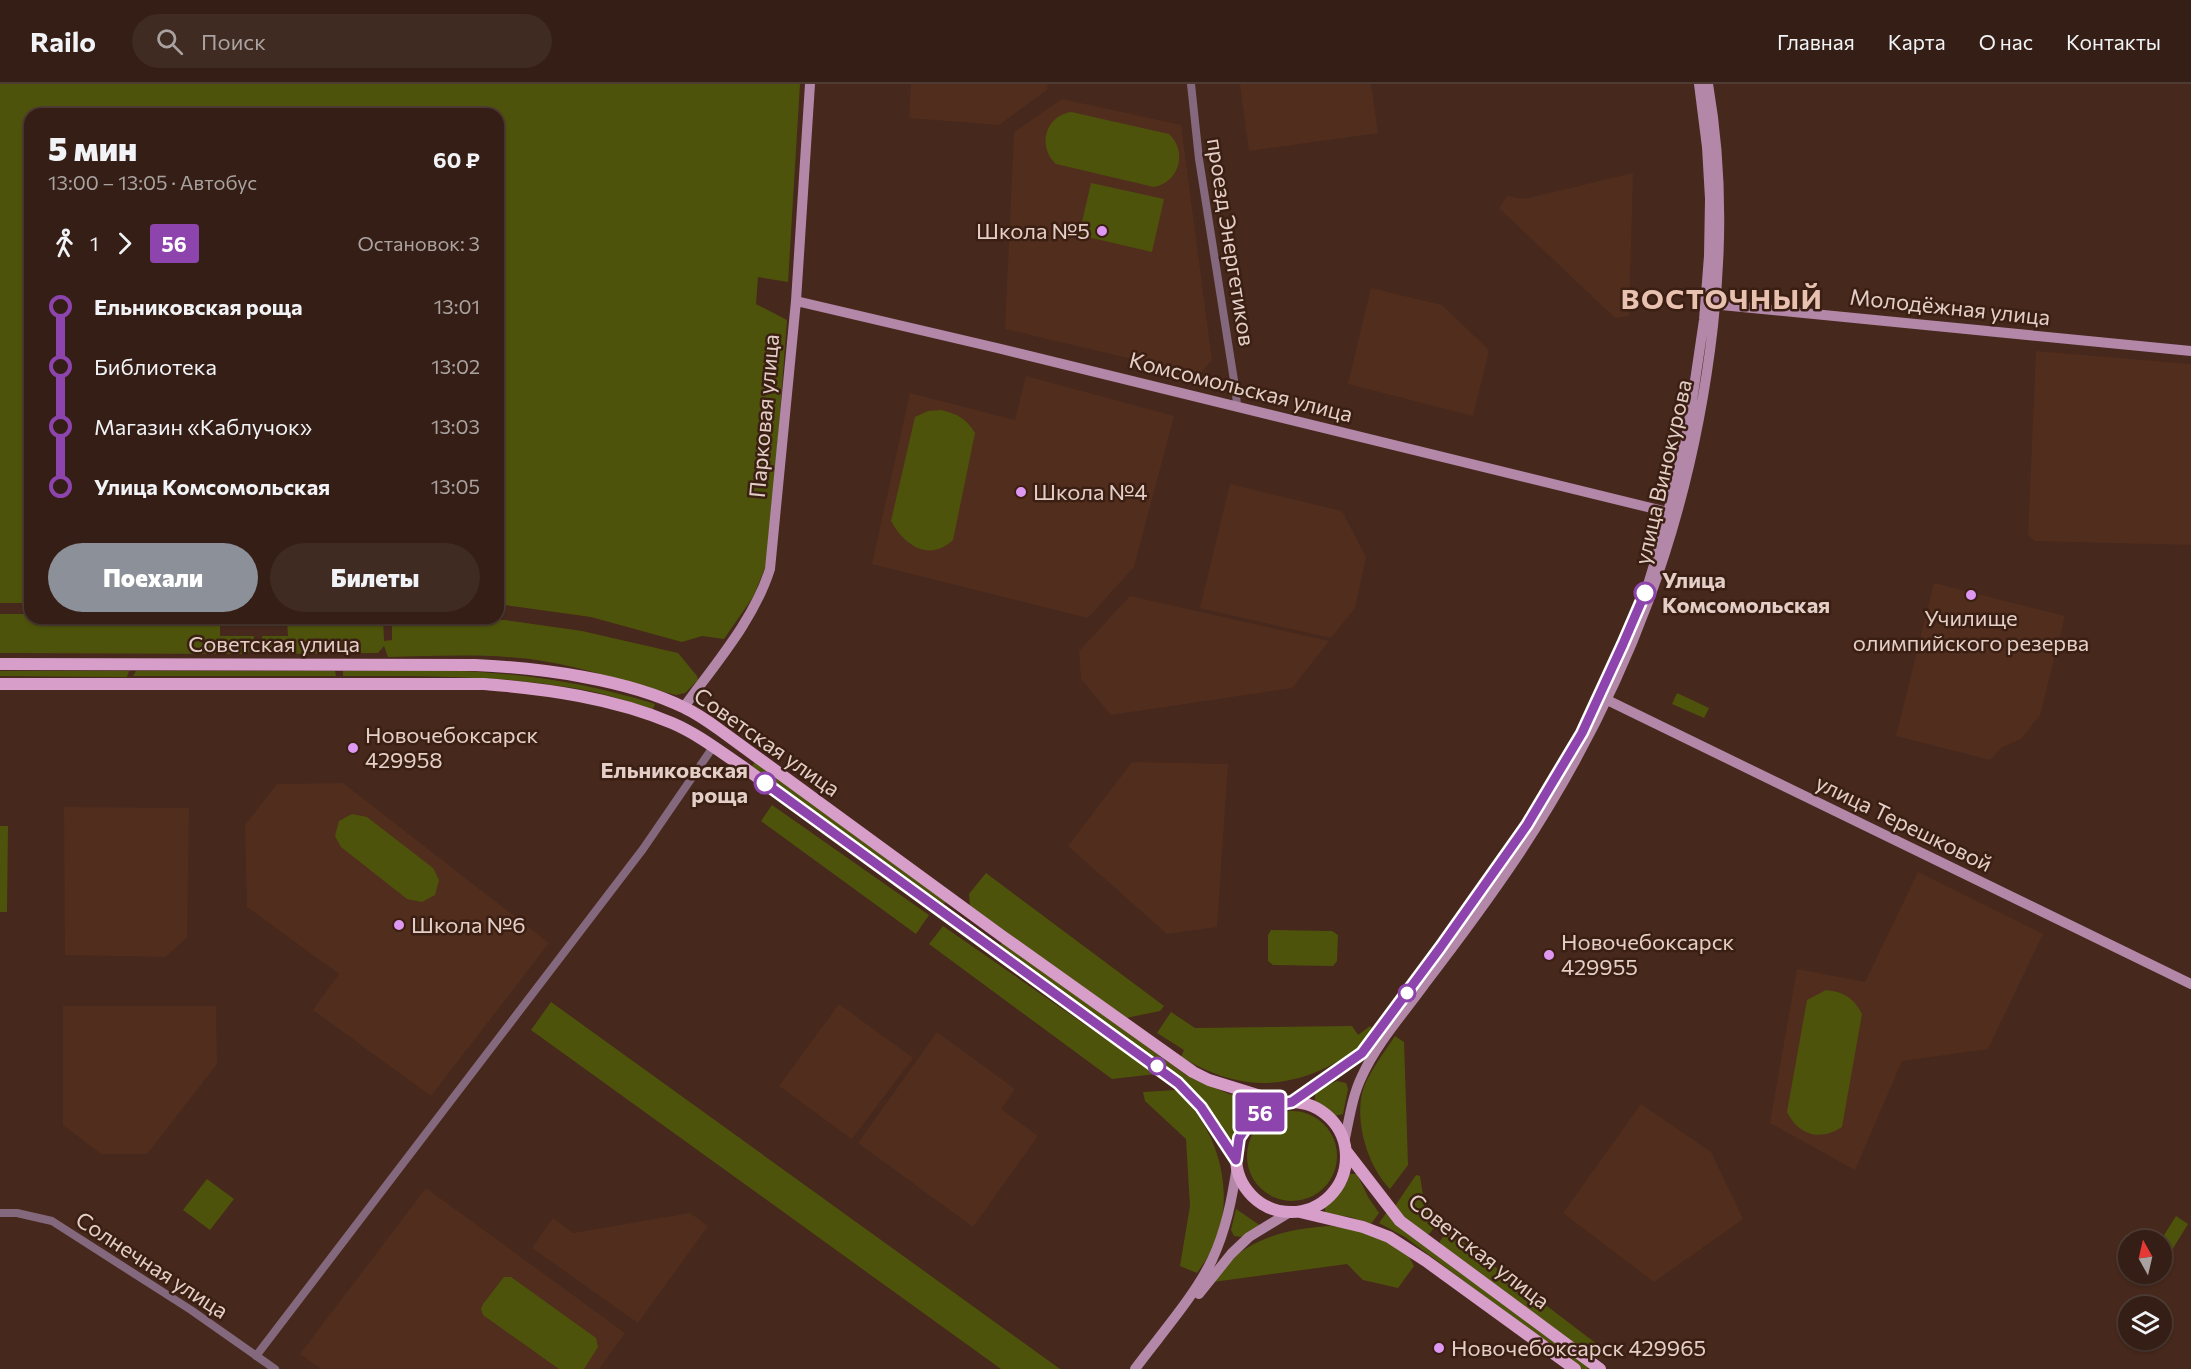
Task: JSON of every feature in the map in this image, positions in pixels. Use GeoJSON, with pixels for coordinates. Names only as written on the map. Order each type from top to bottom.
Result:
{"type":"FeatureCollection","features":[{"type":"Feature","properties":{"kind":"main road","name":"Советская улица"},"geometry":{"type":"LineString","coordinates":[[0,664],[476,664],[525,667],[607,682],[644,692],[684,707],[729,736],[1002,936],[1193,1072],[1209,1080],[1287,1102]]}},
{"type":"Feature","properties":{"kind":"main road","name":"Советская улица"},"geometry":{"type":"LineString","coordinates":[[0,684],[484,684],[527,687],[594,699],[638,710],[674,723],[713,747],[1178,1083],[1201,1107],[1237,1163]]}},
{"type":"Feature","properties":{"kind":"main road","name":"Парковая улица"},"geometry":{"type":"LineString","coordinates":[[674,723],[684,707]]}},
{"type":"Feature","properties":{"kind":"main road"},"geometry":{"type":"LineString","coordinates":[[1287,1102],[1305,1104],[1325,1113],[1338,1128],[1345,1147],[1343,1176],[1332,1194],[1317,1205],[1294,1212],[1270,1208],[1253,1196],[1240,1178],[1237,1163],[1239,1138],[1251,1120],[1270,1106],[1287,1102]]}},
{"type":"Feature","properties":{"kind":"main road","name":"Советская улица"},"geometry":{"type":"LineString","coordinates":[[1345,1147],[1400,1221],[1600,1369]]}},
{"type":"Feature","properties":{"kind":"main road","name":"Советская улица"},"geometry":{"type":"LineString","coordinates":[[1294,1212],[1364,1227],[1389,1237],[1426,1261],[1575,1369]]}},
{"type":"Feature","properties":{"kind":"street","name":"Парковая улица"},"geometry":{"type":"LineString","coordinates":[[684,707],[744,623],[759,598],[770,569],[796,301],[810,84]]}},
{"type":"Feature","properties":{"kind":"street","name":"проезд Энергетиков"},"geometry":{"type":"LineString","coordinates":[[1191,84],[1199,159],[1237,406]]}},
{"type":"Feature","properties":{"kind":"street","name":"улица Винокурова"},"geometry":{"type":"LineString","coordinates":[[1699,84],[1712,146]]}},
{"type":"Feature","properties":{"kind":"street","name":"улица Винокурова"},"geometry":{"type":"LineString","coordinates":[[1345,1147],[1355,1092],[1367,1064],[1475,919],[1558,793],[1604,698],[1673,514],[1710,304],[1719,220],[1708,84]]}},
{"type":"Feature","properties":{"kind":"street","name":"Комсомольская улица"},"geometry":{"type":"LineString","coordinates":[[796,301],[1237,406],[1673,514]]}},
{"type":"Feature","properties":{"kind":"street","name":"Молодёжная улица"},"geometry":{"type":"LineString","coordinates":[[1710,304],[2191,351]]}},
{"type":"Feature","properties":{"kind":"street","name":"улица Терешковой"},"geometry":{"type":"LineString","coordinates":[[1604,698],[2191,984]]}},
{"type":"Feature","properties":{"kind":"street","name":"улица Винокурова"},"geometry":{"type":"LineString","coordinates":[[1287,1102],[1362,1053],[1368,1046],[1527,825],[1586,735]]}},
{"type":"Feature","properties":{"kind":"street"},"geometry":{"type":"LineString","coordinates":[[256,1356],[634,860],[713,747]]}},
{"type":"Feature","properties":{"kind":"street"},"geometry":{"type":"LineString","coordinates":[[1135,1369],[1197,1285],[1211,1261],[1222,1236],[1237,1163]]}},
{"type":"Feature","properties":{"kind":"street"},"geometry":{"type":"LineString","coordinates":[[1143,1369],[1231,1254],[1249,1237],[1294,1212]]}},
{"type":"Feature","properties":{"kind":"street","name":"Солнечная улица"},"geometry":{"type":"LineString","coordinates":[[0,1213],[17,1213],[52,1221],[181,1304],[275,1369]]}},
{"type":"Feature","properties":{"kind":"shaded area"},"geometry":{"type":"Polygon","coordinates":[[[911,84],[1048,84],[1047,90],[999,125],[909,118],[911,84]]]}},
{"type":"Feature","properties":{"kind":"shaded area"},"geometry":{"type":"Polygon","coordinates":[[[1240,84],[1371,84],[1378,133],[1249,151],[1240,84]]]}},
{"type":"Feature","properties":{"kind":"shaded area","name":"Школа №5"},"geometry":{"type":"Polygon","coordinates":[[[1062,99],[1181,125],[1212,360],[1199,375],[1005,329],[1014,132],[1062,99]]]}},
{"type":"Feature","properties":{"kind":"shaded area"},"geometry":{"type":"Polygon","coordinates":[[[1633,173],[1629,316],[1615,318],[1499,208],[1507,196],[1524,199],[1633,173]]]}},
{"type":"Feature","properties":{"kind":"shaded area"},"geometry":{"type":"Polygon","coordinates":[[[1371,288],[1442,305],[1489,350],[1473,416],[1348,384],[1371,288]]]}},
{"type":"Feature","properties":{"kind":"shaded area"},"geometry":{"type":"Polygon","coordinates":[[[2036,351],[2191,364],[2191,545],[2035,541],[2028,535],[2036,351]]]}},
{"type":"Feature","properties":{"kind":"shaded area","name":"Школа №4"},"geometry":{"type":"Polygon","coordinates":[[[1026,376],[1174,416],[1134,567],[1088,618],[872,564],[910,393],[1015,420],[1026,376]]]}},
{"type":"Feature","properties":{"kind":"shaded area"},"geometry":{"type":"Polygon","coordinates":[[[1230,484],[1342,511],[1366,557],[1355,608],[1331,638],[1200,608],[1230,484]]]}},
{"type":"Feature","properties":{"kind":"shaded area"},"geometry":{"type":"Polygon","coordinates":[[[1934,583],[2065,616],[2040,715],[2021,739],[2002,747],[1990,760],[1896,736],[1934,583]]]}},
{"type":"Feature","properties":{"kind":"shaded area"},"geometry":{"type":"Polygon","coordinates":[[[1130,596],[1329,641],[1292,688],[1111,715],[1081,679],[1079,651],[1130,596]]]}},
{"type":"Feature","properties":{"kind":"shaded area"},"geometry":{"type":"Polygon","coordinates":[[[1132,762],[1228,764],[1217,927],[1167,934],[1068,846],[1132,762]]]}},
{"type":"Feature","properties":{"kind":"shaded area","name":"Школа №6"},"geometry":{"type":"Polygon","coordinates":[[[343,783],[549,943],[431,1096],[313,1010],[339,974],[247,907],[245,825],[277,784],[343,783]]]}},
{"type":"Feature","properties":{"kind":"shaded area"},"geometry":{"type":"Polygon","coordinates":[[[64,807],[189,808],[187,938],[165,957],[65,955],[64,807]]]}},
{"type":"Feature","properties":{"kind":"shaded area"},"geometry":{"type":"Polygon","coordinates":[[[1918,872],[2043,934],[1988,1049],[1902,1061],[1855,1170],[1770,1123],[1797,969],[1865,982],[1918,872]]]}},
{"type":"Feature","properties":{"kind":"shaded area"},"geometry":{"type":"Polygon","coordinates":[[[839,1004],[913,1058],[852,1139],[779,1086],[839,1004]]]}},
{"type":"Feature","properties":{"kind":"shaded area"},"geometry":{"type":"Polygon","coordinates":[[[63,1006],[216,1006],[217,1064],[147,1154],[101,1154],[63,1125],[63,1006]]]}},
{"type":"Feature","properties":{"kind":"shaded area"},"geometry":{"type":"Polygon","coordinates":[[[937,1032],[1015,1089],[1001,1109],[1038,1136],[973,1227],[858,1143],[937,1032]]]}},
{"type":"Feature","properties":{"kind":"shaded area"},"geometry":{"type":"Polygon","coordinates":[[[1641,1104],[1711,1152],[1743,1219],[1654,1282],[1563,1213],[1641,1104]]]}},
{"type":"Feature","properties":{"kind":"shaded area"},"geometry":{"type":"Polygon","coordinates":[[[426,1188],[625,1333],[599,1369],[321,1369],[300,1354],[426,1188]]]}},
{"type":"Feature","properties":{"kind":"shaded area"},"geometry":{"type":"Polygon","coordinates":[[[690,1213],[708,1226],[638,1323],[532,1248],[553,1218],[573,1233],[690,1213]]]}},
{"type":"Feature","properties":{"kind":"green space"},"geometry":{"type":"Polygon","coordinates":[[[0,84],[800,84],[788,282],[758,277],[756,304],[787,320],[769,558],[753,597],[724,639],[702,636],[682,642],[591,617],[504,605],[504,108],[24,108],[24,603],[0,603],[0,84]]]}},
{"type":"Feature","properties":{"kind":"green space"},"geometry":{"type":"Polygon","coordinates":[[[1071,112],[1169,134],[1178,149],[1178,165],[1175,173],[1163,184],[1154,187],[1056,164],[1047,149],[1047,133],[1055,119],[1071,112]]]}},
{"type":"Feature","properties":{"kind":"green space"},"geometry":{"type":"Polygon","coordinates":[[[1091,183],[1164,199],[1152,252],[1079,235],[1091,183]]]}},
{"type":"Feature","properties":{"kind":"green space"},"geometry":{"type":"Polygon","coordinates":[[[941,410],[961,417],[975,433],[953,540],[944,547],[927,550],[910,544],[891,521],[915,417],[928,411],[941,410]]]}},
{"type":"Feature","properties":{"kind":"green space"},"geometry":{"type":"Polygon","coordinates":[[[0,614],[24,614],[24,624],[220,624],[220,636],[254,636],[253,648],[247,654],[0,653],[0,614]]]}},
{"type":"Feature","properties":{"kind":"green space"},"geometry":{"type":"Polygon","coordinates":[[[505,620],[582,631],[678,653],[698,680],[685,693],[676,695],[579,668],[540,660],[470,656],[388,657],[384,646],[378,653],[268,654],[262,649],[262,636],[288,636],[287,624],[383,624],[384,641],[392,640],[392,624],[504,624],[505,620]]]}},
{"type":"Feature","properties":{"kind":"green space"},"geometry":{"type":"Polygon","coordinates":[[[435,670],[546,679],[600,689],[655,704],[653,709],[583,690],[516,681],[459,677],[343,676],[343,671],[435,670]]]}},
{"type":"Feature","properties":{"kind":"green space"},"geometry":{"type":"Polygon","coordinates":[[[0,671],[129,671],[127,677],[0,676],[0,671]]]}},
{"type":"Feature","properties":{"kind":"green space"},"geometry":{"type":"Polygon","coordinates":[[[136,671],[335,671],[336,676],[133,676],[136,671]]]}},
{"type":"Feature","properties":{"kind":"green space"},"geometry":{"type":"Polygon","coordinates":[[[1677,693],[1709,708],[1704,718],[1672,704],[1677,693]]]}},
{"type":"Feature","properties":{"kind":"green space"},"geometry":{"type":"Polygon","coordinates":[[[755,762],[947,900],[944,904],[752,766],[755,762]]]}},
{"type":"Feature","properties":{"kind":"green space"},"geometry":{"type":"Polygon","coordinates":[[[772,805],[929,915],[916,934],[761,821],[772,805]]]}},
{"type":"Feature","properties":{"kind":"green space"},"geometry":{"type":"Polygon","coordinates":[[[352,814],[367,817],[433,868],[439,880],[435,895],[422,902],[407,899],[341,847],[335,836],[339,821],[352,814]]]}},
{"type":"Feature","properties":{"kind":"green space"},"geometry":{"type":"Polygon","coordinates":[[[0,826],[8,826],[7,912],[0,912],[0,826]]]}},
{"type":"Feature","properties":{"kind":"green space"},"geometry":{"type":"Polygon","coordinates":[[[986,873],[1164,1006],[1160,1011],[1126,1018],[970,906],[969,894],[986,873]]]}},
{"type":"Feature","properties":{"kind":"green space"},"geometry":{"type":"Polygon","coordinates":[[[943,926],[1156,1074],[1112,1079],[929,944],[943,926]]]}},
{"type":"Feature","properties":{"kind":"green space"},"geometry":{"type":"Polygon","coordinates":[[[1271,930],[1332,931],[1338,935],[1337,961],[1333,966],[1273,965],[1268,961],[1268,935],[1271,930]]]}},
{"type":"Feature","properties":{"kind":"green space"},"geometry":{"type":"Polygon","coordinates":[[[1003,941],[1186,1075],[1229,1094],[1251,1098],[1255,1102],[1233,1138],[1228,1139],[1198,1096],[1182,1078],[1000,945],[1003,941]]]}},
{"type":"Feature","properties":{"kind":"green space"},"geometry":{"type":"Polygon","coordinates":[[[1826,990],[1848,997],[1862,1014],[1842,1127],[1818,1135],[1804,1131],[1787,1112],[1807,1000],[1826,990]]]}},
{"type":"Feature","properties":{"kind":"green space"},"geometry":{"type":"Polygon","coordinates":[[[551,1002],[1060,1369],[1001,1369],[531,1030],[551,1002]]]}},
{"type":"Feature","properties":{"kind":"green space"},"geometry":{"type":"Polygon","coordinates":[[[1171,1012],[1195,1028],[1352,1026],[1358,1035],[1370,1026],[1375,1031],[1347,1056],[1312,1074],[1294,1079],[1255,1083],[1222,1076],[1181,1057],[1184,1050],[1157,1033],[1171,1012]]]}},
{"type":"Feature","properties":{"kind":"green space"},"geometry":{"type":"Polygon","coordinates":[[[1395,1036],[1404,1042],[1408,1165],[1390,1189],[1369,1154],[1364,1140],[1360,1111],[1365,1084],[1395,1036]]]}},
{"type":"Feature","properties":{"kind":"green space"},"geometry":{"type":"Polygon","coordinates":[[[1337,1081],[1346,1083],[1348,1089],[1343,1114],[1335,1116],[1315,1101],[1315,1091],[1337,1081]]]}},
{"type":"Feature","properties":{"kind":"green space"},"geometry":{"type":"Polygon","coordinates":[[[1175,1090],[1190,1105],[1212,1141],[1223,1183],[1224,1204],[1221,1225],[1212,1249],[1197,1273],[1180,1266],[1190,1206],[1186,1139],[1145,1101],[1143,1092],[1175,1090]]]}},
{"type":"Feature","properties":{"kind":"green space"},"geometry":{"type":"Polygon","coordinates":[[[1292,1111],[1309,1114],[1324,1124],[1334,1139],[1337,1156],[1334,1173],[1324,1188],[1309,1198],[1292,1201],[1275,1198],[1260,1188],[1250,1173],[1247,1156],[1250,1139],[1260,1124],[1275,1114],[1292,1111]]]}},
{"type":"Feature","properties":{"kind":"green space"},"geometry":{"type":"Polygon","coordinates":[[[1350,1174],[1357,1174],[1379,1213],[1371,1224],[1350,1217],[1325,1214],[1325,1205],[1340,1192],[1350,1174]]]}},
{"type":"Feature","properties":{"kind":"green space"},"geometry":{"type":"Polygon","coordinates":[[[1416,1175],[1420,1176],[1425,1209],[1437,1224],[1429,1234],[1414,1228],[1395,1206],[1416,1175]]]}},
{"type":"Feature","properties":{"kind":"green space"},"geometry":{"type":"Polygon","coordinates":[[[207,1179],[234,1199],[210,1230],[183,1210],[207,1179]]]}},
{"type":"Feature","properties":{"kind":"green space"},"geometry":{"type":"Polygon","coordinates":[[[1236,1209],[1261,1226],[1242,1237],[1234,1236],[1231,1230],[1236,1209]]]}},
{"type":"Feature","properties":{"kind":"green space"},"geometry":{"type":"Polygon","coordinates":[[[1387,1212],[1589,1367],[1582,1369],[1405,1237],[1379,1223],[1387,1212]]]}},
{"type":"Feature","properties":{"kind":"green space"},"geometry":{"type":"Polygon","coordinates":[[[2176,1216],[2188,1224],[2172,1250],[2172,1230],[2167,1230],[2176,1216]]]}},
{"type":"Feature","properties":{"kind":"green space"},"geometry":{"type":"Polygon","coordinates":[[[1330,1226],[1362,1230],[1406,1251],[1414,1266],[1398,1288],[1363,1280],[1347,1264],[1213,1282],[1234,1257],[1259,1241],[1294,1230],[1330,1226]]]}},
{"type":"Feature","properties":{"kind":"green space"},"geometry":{"type":"Polygon","coordinates":[[[1446,1233],[1451,1233],[1606,1351],[1600,1358],[1590,1357],[1441,1248],[1440,1241],[1446,1233]]]}},
{"type":"Feature","properties":{"kind":"green space"},"geometry":{"type":"Polygon","coordinates":[[[504,1277],[511,1277],[596,1338],[598,1347],[584,1369],[559,1369],[483,1315],[481,1309],[483,1304],[504,1277]]]}},
{"type":"Feature","properties":{"kind":"bus line","name":"56"},"geometry":{"type":"LineString","coordinates":[[765,783],[1178,1083],[1201,1107],[1236,1160],[1239,1138],[1251,1120],[1270,1106],[1292,1102],[1362,1053],[1440,948],[1527,825],[1582,733],[1645,593]]}},
{"type":"Feature","properties":{"kind":"place","name":"Школа №5"},"geometry":{"type":"Point","coordinates":[1102,231]}},
{"type":"Feature","properties":{"kind":"place","name":"Школа №4"},"geometry":{"type":"Point","coordinates":[1021,492]}},
{"type":"Feature","properties":{"kind":"place","name":"Улица Комсомольская"},"geometry":{"type":"Point","coordinates":[1645,593]}},
{"type":"Feature","properties":{"kind":"place","name":"Училище олимпийского резерва"},"geometry":{"type":"Point","coordinates":[1971,595]}},
{"type":"Feature","properties":{"kind":"place","name":"Новочебоксарск 429958"},"geometry":{"type":"Point","coordinates":[353,748]}},
{"type":"Feature","properties":{"kind":"place","name":"Ельниковская роща"},"geometry":{"type":"Point","coordinates":[765,783]}},
{"type":"Feature","properties":{"kind":"place","name":"Школа №6"},"geometry":{"type":"Point","coordinates":[399,925]}},
{"type":"Feature","properties":{"kind":"place","name":"Новочебоксарск 429955"},"geometry":{"type":"Point","coordinates":[1549,955]}},
{"type":"Feature","properties":{"kind":"place","name":"Новочебоксарск 429965"},"geometry":{"type":"Point","coordinates":[1439,1348]}},
{"type":"Feature","properties":{"kind":"district","name":"ВОСТОЧНЫЙ"},"geometry":{"type":"Point","coordinates":[1722,299]}}]}
